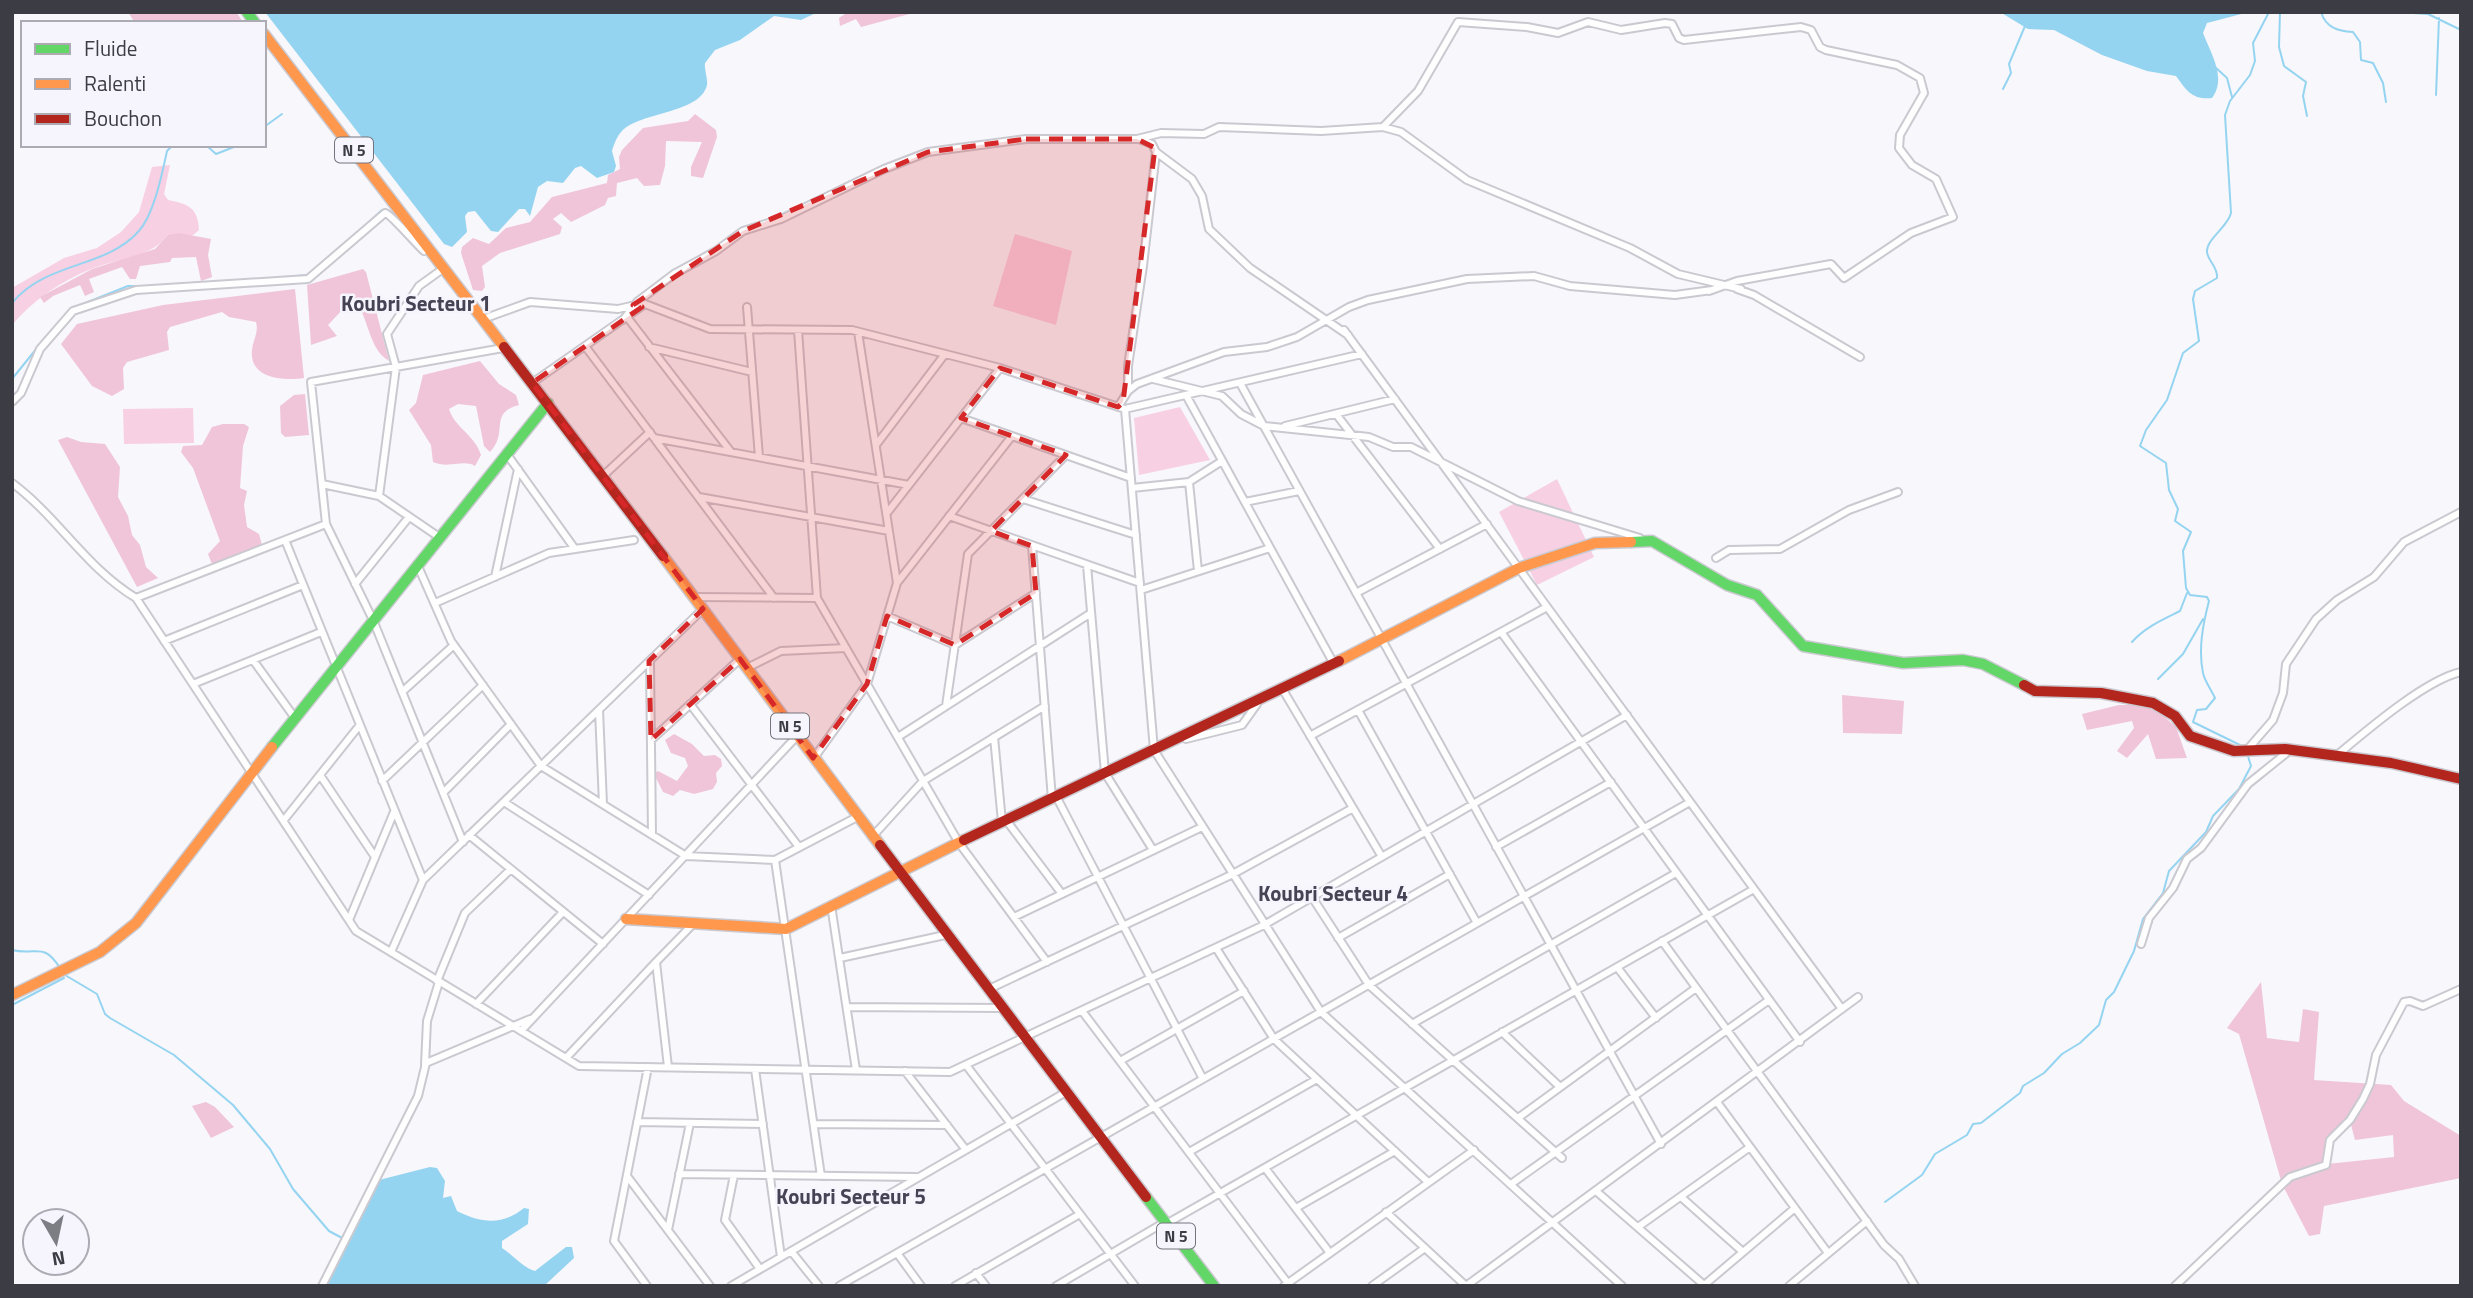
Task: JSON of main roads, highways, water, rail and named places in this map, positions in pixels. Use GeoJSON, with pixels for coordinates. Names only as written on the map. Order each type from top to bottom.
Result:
{"type":"FeatureCollection","features":[{"type":"Feature","properties":{"kind":"main road","name":"N 5"},"geometry":{"type":"LineString","coordinates":[[266,37],[442,270],[548,403],[945,935],[1214,1286]]}},
{"type":"Feature","properties":{"kind":"main road"},"geometry":{"type":"LineString","coordinates":[[12,995],[106,948],[136,923],[252,772],[548,403]]}},
{"type":"Feature","properties":{"kind":"main road"},"geometry":{"type":"LineString","coordinates":[[626,919],[786,929],[1004,821],[1283,690],[1519,568],[1595,543],[1652,541],[1679,554],[1727,585],[1757,595],[1803,646],[1903,663],[1963,660],[1983,664],[2035,691],[2101,693],[2153,703],[2175,716],[2190,736],[2234,751],[2291,750],[2392,763],[2461,779]]}},
{"type":"Feature","properties":{"kind":"water"},"geometry":{"type":"Polygon","coordinates":[[[265,12],[818,12],[801,20],[774,16],[740,40],[715,50],[705,63],[707,85],[702,95],[682,107],[630,125],[620,133],[612,151],[616,166],[614,172],[597,178],[581,166],[575,168],[563,183],[547,181],[538,187],[530,216],[525,209],[519,209],[498,232],[491,231],[475,211],[468,212],[465,216],[467,232],[452,247],[444,244],[265,12]]]}},
{"type":"Feature","properties":{"kind":"water"},"geometry":{"type":"Polygon","coordinates":[[[2000,12],[2249,12],[2207,23],[2203,33],[2216,66],[2218,82],[2212,98],[2199,98],[2183,86],[2176,76],[2147,71],[2102,55],[2054,30],[2028,29],[2000,12]]]}},
{"type":"Feature","properties":{"kind":"water"},"geometry":{"type":"Polygon","coordinates":[[[430,1167],[437,1168],[445,1181],[443,1198],[451,1196],[457,1211],[466,1215],[491,1221],[508,1218],[524,1208],[529,1209],[528,1224],[502,1241],[502,1248],[526,1267],[535,1271],[566,1247],[572,1247],[574,1258],[544,1286],[327,1286],[379,1180],[430,1167]]]}},
{"type":"Feature","properties":{"kind":"waterway"},"geometry":{"type":"LineString","coordinates":[[2242,746],[2193,722],[2197,710],[2206,709],[2215,698],[2204,676],[2201,655],[2209,601],[2207,597],[2190,595],[2186,588],[2183,551],[2191,532],[2175,521],[2178,509],[2169,490],[2166,463],[2140,446],[2146,430],[2167,400],[2183,353],[2199,341],[2193,299],[2195,291],[2217,278],[2207,252],[2208,247],[2231,213],[2225,115],[2230,101],[2250,75],[2255,61],[2253,43],[2269,12]]}},
{"type":"Feature","properties":{"kind":"waterway"},"geometry":{"type":"LineString","coordinates":[[2280,12],[2279,47],[2284,66],[2306,82],[2303,96],[2307,116]]}},
{"type":"Feature","properties":{"kind":"waterway"},"geometry":{"type":"LineString","coordinates":[[2321,12],[2333,28],[2353,32],[2360,42],[2361,60],[2373,63],[2383,83],[2386,102]]}},
{"type":"Feature","properties":{"kind":"waterway"},"geometry":{"type":"LineString","coordinates":[[2399,12],[2428,14],[2461,30]]}},
{"type":"Feature","properties":{"kind":"waterway"},"geometry":{"type":"LineString","coordinates":[[2436,95],[2439,18]]}},
{"type":"Feature","properties":{"kind":"waterway"},"geometry":{"type":"LineString","coordinates":[[2003,89],[2011,73],[2009,64],[2025,26]]}},
{"type":"Feature","properties":{"kind":"waterway"},"geometry":{"type":"LineString","coordinates":[[2215,67],[2227,78],[2232,97]]}},
{"type":"Feature","properties":{"kind":"waterway"},"geometry":{"type":"LineString","coordinates":[[266,126],[282,114]]}},
{"type":"Feature","properties":{"kind":"waterway"},"geometry":{"type":"LineString","coordinates":[[12,303],[26,289],[42,279],[109,253],[138,232],[153,205],[167,151],[171,147]]}},
{"type":"Feature","properties":{"kind":"waterway"},"geometry":{"type":"LineString","coordinates":[[208,147],[216,154],[234,147]]}},
{"type":"Feature","properties":{"kind":"waterway"},"geometry":{"type":"LineString","coordinates":[[12,182],[12,189]]}},
{"type":"Feature","properties":{"kind":"waterway"},"geometry":{"type":"LineString","coordinates":[[365,226],[382,210]]}},
{"type":"Feature","properties":{"kind":"waterway"},"geometry":{"type":"LineString","coordinates":[[251,280],[308,275]]}},
{"type":"Feature","properties":{"kind":"waterway"},"geometry":{"type":"LineString","coordinates":[[83,304],[128,286],[151,286]]}},
{"type":"Feature","properties":{"kind":"waterway"},"geometry":{"type":"LineString","coordinates":[[45,338],[72,309]]}},
{"type":"Feature","properties":{"kind":"waterway"},"geometry":{"type":"LineString","coordinates":[[12,379],[37,348]]}},
{"type":"Feature","properties":{"kind":"waterway"},"geometry":{"type":"LineString","coordinates":[[2132,642],[2161,620],[2180,611],[2187,593]]}},
{"type":"Feature","properties":{"kind":"waterway"},"geometry":{"type":"LineString","coordinates":[[2158,679],[2183,654],[2203,619]]}},
{"type":"Feature","properties":{"kind":"waterway"},"geometry":{"type":"LineString","coordinates":[[1885,1202],[1922,1175],[1935,1154],[1967,1135],[1973,1124],[1981,1123],[2020,1093],[2023,1086],[2044,1073],[2062,1054],[2080,1043],[2099,1025],[2106,1000],[2114,992],[2134,951],[2143,919],[2163,893],[2169,871],[2206,832],[2213,816],[2239,789],[2251,766],[2247,753]]}},
{"type":"Feature","properties":{"kind":"waterway"},"geometry":{"type":"LineString","coordinates":[[12,950],[44,952],[60,968]]}},
{"type":"Feature","properties":{"kind":"waterway"},"geometry":{"type":"LineString","coordinates":[[65,975],[97,994],[105,1014],[110,1018],[174,1055],[233,1105],[270,1149],[293,1189],[329,1231],[344,1239]]}},
{"type":"Feature","properties":{"kind":"waterway"},"geometry":{"type":"LineString","coordinates":[[12,1005],[64,978]]}},
{"type":"Feature","properties":{"kind":"district","name":"Koubri Secteur 1"},"geometry":{"type":"Point","coordinates":[416,303]}},
{"type":"Feature","properties":{"kind":"district","name":"Koubri Secteur 4"},"geometry":{"type":"Point","coordinates":[1333,893]}},
{"type":"Feature","properties":{"kind":"district","name":"Koubri Secteur 5"},"geometry":{"type":"Point","coordinates":[851,1196]}}]}
